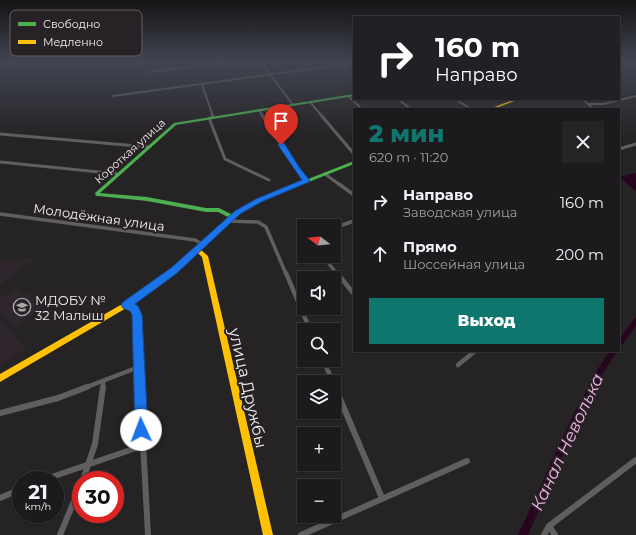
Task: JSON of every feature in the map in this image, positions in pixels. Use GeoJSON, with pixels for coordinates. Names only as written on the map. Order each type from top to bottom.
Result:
{"type":"FeatureCollection","features":[{"type":"Feature","properties":{"kind":"street"},"geometry":{"type":"LineString","coordinates":[[113,96],[186,87]]}},
{"type":"Feature","properties":{"kind":"street"},"geometry":{"type":"LineString","coordinates":[[203,87],[225,159],[269,180]]}},
{"type":"Feature","properties":{"kind":"street"},"geometry":{"type":"LineString","coordinates":[[280,87],[293,104]]}},
{"type":"Feature","properties":{"kind":"street"},"geometry":{"type":"LineString","coordinates":[[211,118],[351,95]]}},
{"type":"Feature","properties":{"kind":"street"},"geometry":{"type":"LineString","coordinates":[[620,100],[636,96]]}},
{"type":"Feature","properties":{"kind":"street"},"geometry":{"type":"LineString","coordinates":[[355,100],[361,108]]}},
{"type":"Feature","properties":{"kind":"street"},"geometry":{"type":"LineString","coordinates":[[399,100],[410,108]]}},
{"type":"Feature","properties":{"kind":"street"},"geometry":{"type":"LineString","coordinates":[[457,100],[469,108]]}},
{"type":"Feature","properties":{"kind":"street"},"geometry":{"type":"LineString","coordinates":[[494,108],[515,100]]}},
{"type":"Feature","properties":{"kind":"street"},"geometry":{"type":"LineString","coordinates":[[583,100],[593,108]]}},
{"type":"Feature","properties":{"kind":"street"},"geometry":{"type":"LineString","coordinates":[[588,104],[603,104],[620,100]]}},
{"type":"Feature","properties":{"kind":"street"},"geometry":{"type":"LineString","coordinates":[[310,102],[353,153]]}},
{"type":"Feature","properties":{"kind":"street"},"geometry":{"type":"LineString","coordinates":[[259,110],[296,168],[307,181]]}},
{"type":"Feature","properties":{"kind":"street","name":"Короткая улица"},"geometry":{"type":"LineString","coordinates":[[211,118],[175,124],[97,193],[98,195],[147,199],[202,210],[219,210],[229,219]]}},
{"type":"Feature","properties":{"kind":"street"},"geometry":{"type":"LineString","coordinates":[[0,134],[149,147]]}},
{"type":"Feature","properties":{"kind":"street"},"geometry":{"type":"LineString","coordinates":[[620,149],[636,144]]}},
{"type":"Feature","properties":{"kind":"street"},"geometry":{"type":"LineString","coordinates":[[0,162],[119,174]]}},
{"type":"Feature","properties":{"kind":"street"},"geometry":{"type":"LineString","coordinates":[[0,378],[126,305],[174,271],[237,212],[259,200],[353,162]]}},
{"type":"Feature","properties":{"kind":"street"},"geometry":{"type":"LineString","coordinates":[[325,174],[353,194]]}},
{"type":"Feature","properties":{"kind":"street","name":"Молодёжная улица"},"geometry":{"type":"LineString","coordinates":[[0,214],[195,240],[202,244]]}},
{"type":"Feature","properties":{"kind":"street"},"geometry":{"type":"LineString","coordinates":[[229,219],[258,222],[266,227],[307,323]]}},
{"type":"Feature","properties":{"kind":"street"},"geometry":{"type":"LineString","coordinates":[[341,226],[353,221]]}},
{"type":"Feature","properties":{"kind":"street","name":"улица Дружбы"},"geometry":{"type":"LineString","coordinates":[[198,250],[205,256],[268,535]]}},
{"type":"Feature","properties":{"kind":"street"},"geometry":{"type":"LineString","coordinates":[[328,263],[353,293]]}},
{"type":"Feature","properties":{"kind":"street"},"geometry":{"type":"LineString","coordinates":[[126,305],[134,308],[137,315],[142,446],[148,535]]}},
{"type":"Feature","properties":{"kind":"street"},"geometry":{"type":"LineString","coordinates":[[458,365],[474,352]]}},
{"type":"Feature","properties":{"kind":"street"},"geometry":{"type":"LineString","coordinates":[[0,412],[58,398],[139,367]]}},
{"type":"Feature","properties":{"kind":"street"},"geometry":{"type":"LineString","coordinates":[[88,471],[92,462],[101,416],[103,382]]}},
{"type":"Feature","properties":{"kind":"street"},"geometry":{"type":"LineString","coordinates":[[341,401],[382,498]]}},
{"type":"Feature","properties":{"kind":"street"},"geometry":{"type":"LineString","coordinates":[[64,472],[142,446]]}},
{"type":"Feature","properties":{"kind":"street"},"geometry":{"type":"LineString","coordinates":[[544,535],[549,526],[636,460]]}},
{"type":"Feature","properties":{"kind":"street"},"geometry":{"type":"LineString","coordinates":[[301,535],[382,498],[467,462]]}},
{"type":"Feature","properties":{"kind":"street"},"geometry":{"type":"LineString","coordinates":[[0,498],[12,493]]}},
{"type":"Feature","properties":{"kind":"street"},"geometry":{"type":"LineString","coordinates":[[60,535],[72,506]]}},
{"type":"Feature","properties":{"kind":"street"},"geometry":{"type":"LineString","coordinates":[[549,526],[555,535]]}},
{"type":"Feature","properties":{"kind":"shaded area"},"geometry":{"type":"Polygon","coordinates":[[[636,173],[636,191],[620,178],[636,173]]]}},
{"type":"Feature","properties":{"kind":"shaded area"},"geometry":{"type":"Polygon","coordinates":[[[34,259],[0,285],[0,260],[34,259]]]}},
{"type":"Feature","properties":{"kind":"shaded area","name":"МДОБУ № 32 Малыш"},"geometry":{"type":"Polygon","coordinates":[[[16,288],[45,305],[13,329],[0,309],[0,299],[16,288]]]}},
{"type":"Feature","properties":{"kind":"shaded area"},"geometry":{"type":"Polygon","coordinates":[[[0,319],[26,349],[0,365],[0,319]]]}},
{"type":"Feature","properties":{"kind":"waterway","name":"Канал Неволька"},"geometry":{"type":"LineString","coordinates":[[620,343],[636,321]]}},
{"type":"Feature","properties":{"kind":"waterway","name":"Канал Неволька"},"geometry":{"type":"LineString","coordinates":[[523,535],[576,417],[600,372],[613,352]]}},
{"type":"Feature","properties":{"kind":"traffic: fast"},"geometry":{"type":"LineString","coordinates":[[232,217],[219,210],[206,210],[147,199],[98,195],[97,193],[175,124],[353,95]]}},
{"type":"Feature","properties":{"kind":"traffic: fast"},"geometry":{"type":"LineString","coordinates":[[171,273],[198,250],[237,212],[259,200],[353,162]]}},
{"type":"Feature","properties":{"kind":"traffic: slow"},"geometry":{"type":"LineString","coordinates":[[494,108],[515,100]]}},
{"type":"Feature","properties":{"kind":"traffic: slow"},"geometry":{"type":"LineString","coordinates":[[198,250],[205,256],[268,535]]}},
{"type":"Feature","properties":{"kind":"traffic: slow"},"geometry":{"type":"LineString","coordinates":[[0,378],[126,305],[171,273]]}},
{"type":"Feature","properties":{"kind":"place","name":"МДОБУ № 32 Малыш"},"geometry":{"type":"Point","coordinates":[22,307]}},
{"type":"Feature","properties":{"kind":"route"},"geometry":{"type":"LineString","coordinates":[[141,430],[137,315],[134,308],[126,305],[174,271],[237,212],[259,200],[307,181],[296,168],[281,145]]}}]}
